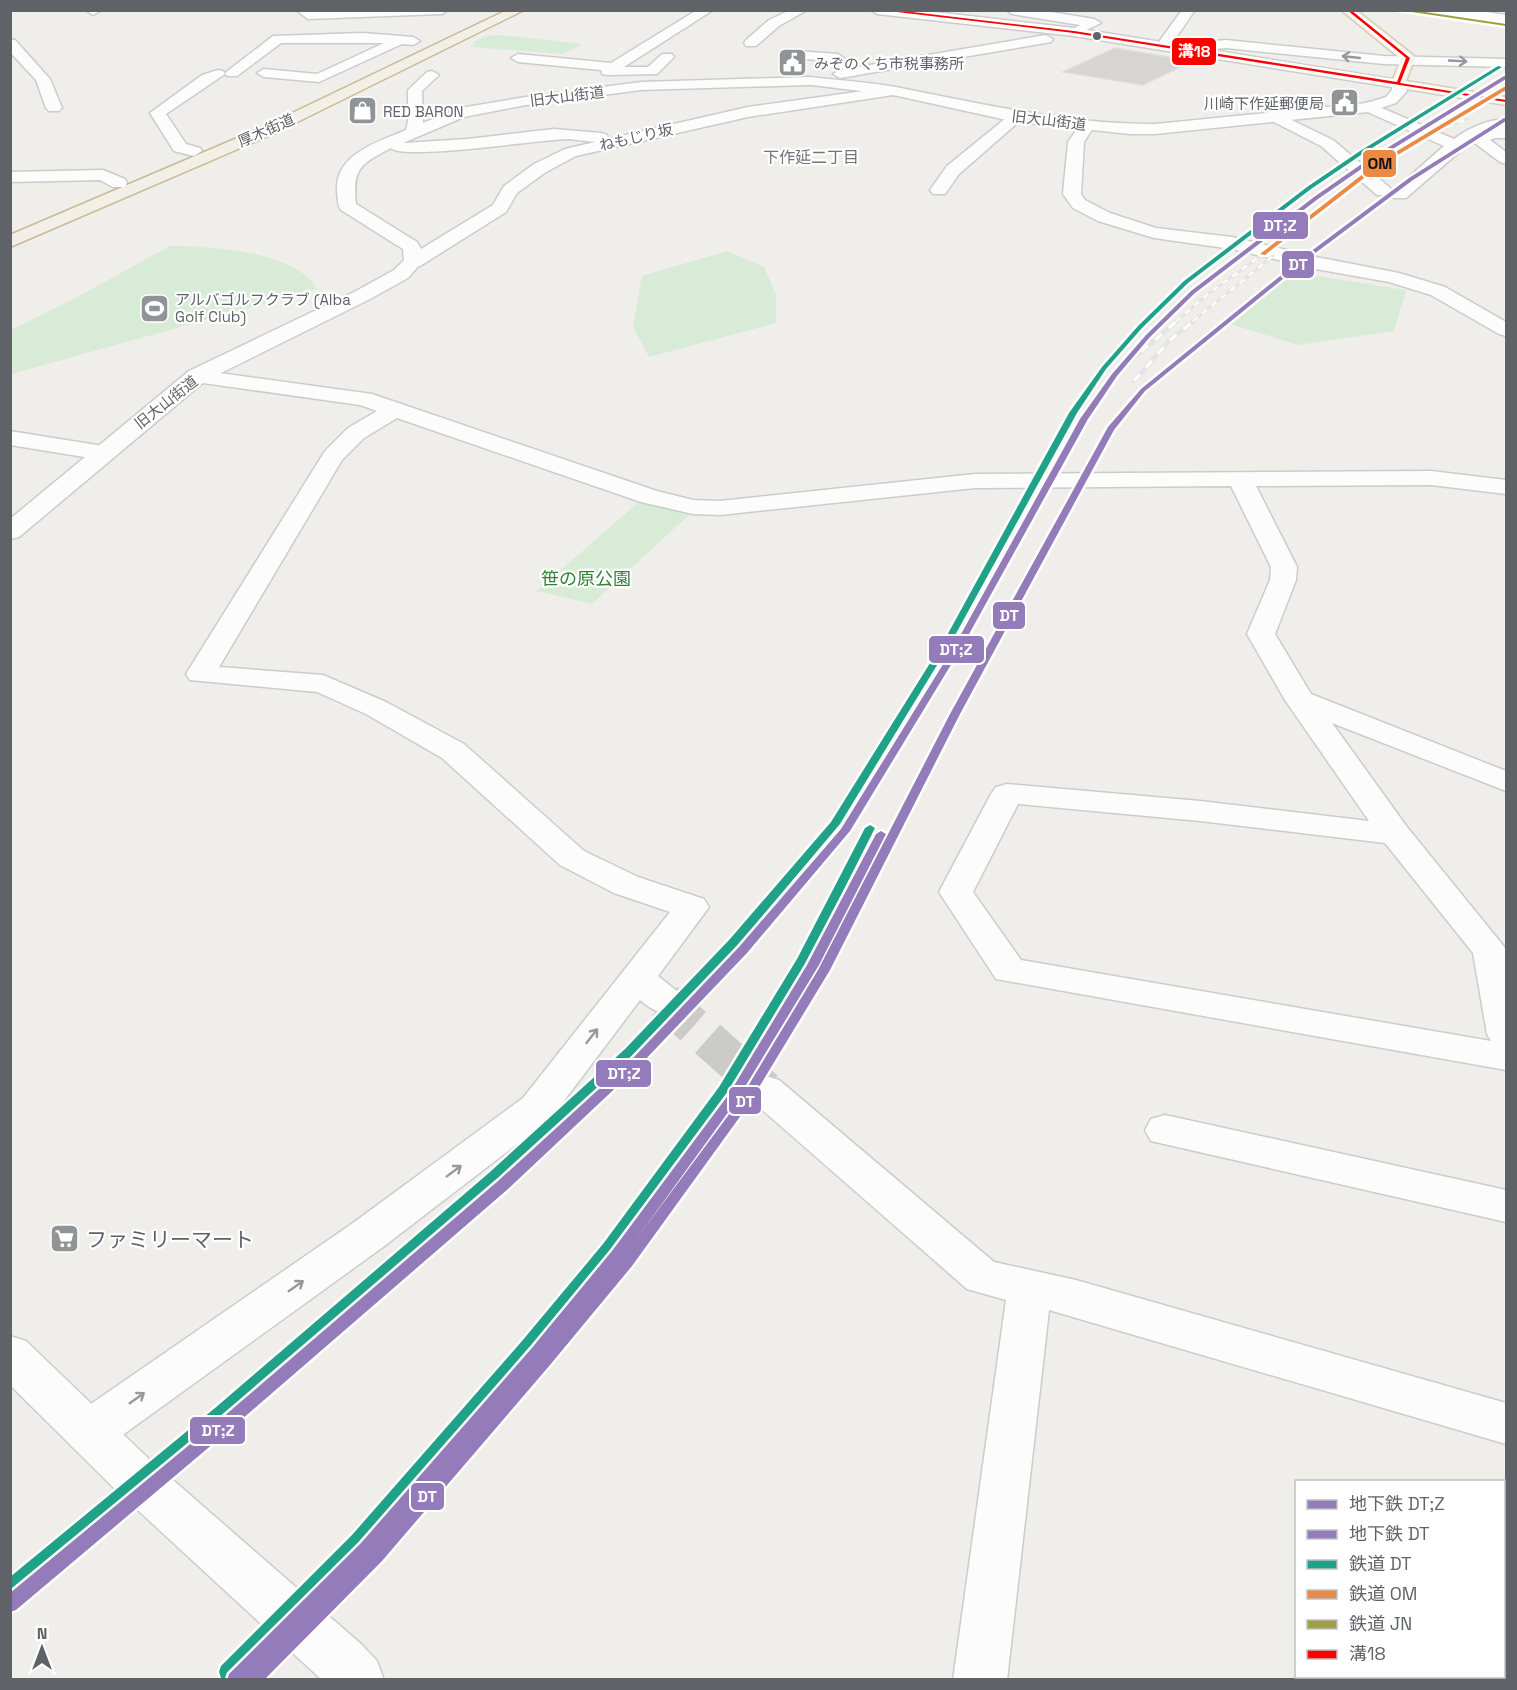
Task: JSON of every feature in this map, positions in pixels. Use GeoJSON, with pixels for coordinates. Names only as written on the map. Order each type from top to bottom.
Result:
{"type":"FeatureCollection","features":[{"type":"Feature","properties":{"kind":"highway","name":"厚木街道"},"geometry":{"type":"LineString","coordinates":[[10,229],[194,151],[399,59],[498,10]]}},
{"type":"Feature","properties":{"kind":"highway","name":"厚木街道"},"geometry":{"type":"LineString","coordinates":[[10,242],[269,130],[518,10]]}},
{"type":"Feature","properties":{"kind":"main road"},"geometry":{"type":"LineString","coordinates":[[1347,10],[1409,60],[1403,66],[1398,84],[1506,101]]}},
{"type":"Feature","properties":{"kind":"street"},"geometry":{"type":"LineString","coordinates":[[302,10],[308,15],[442,10]]}},
{"type":"Feature","properties":{"kind":"street"},"geometry":{"type":"LineString","coordinates":[[667,57],[652,71],[607,71],[707,10]]}},
{"type":"Feature","properties":{"kind":"street"},"geometry":{"type":"LineString","coordinates":[[751,43],[774,23],[801,10]]}},
{"type":"Feature","properties":{"kind":"street"},"geometry":{"type":"LineString","coordinates":[[877,10],[1074,32],[1398,84]]}},
{"type":"Feature","properties":{"kind":"street"},"geometry":{"type":"LineString","coordinates":[[809,81],[1074,32],[1094,23],[1012,10]]}},
{"type":"Feature","properties":{"kind":"street"},"geometry":{"type":"LineString","coordinates":[[1445,10],[1506,19]]}},
{"type":"Feature","properties":{"kind":"street"},"geometry":{"type":"LineString","coordinates":[[1169,47],[1189,11],[1170,11]]}},
{"type":"Feature","properties":{"kind":"street"},"geometry":{"type":"LineString","coordinates":[[194,151],[180,148],[158,113],[207,78],[224,73],[278,39],[363,37],[407,40],[320,78],[264,73]]}},
{"type":"Feature","properties":{"kind":"street"},"geometry":{"type":"LineString","coordinates":[[10,43],[43,79],[54,108]]}},
{"type":"Feature","properties":{"kind":"street"},"geometry":{"type":"LineString","coordinates":[[1169,47],[1226,44],[1384,60],[1506,63]]}},
{"type":"Feature","properties":{"kind":"street"},"geometry":{"type":"LineString","coordinates":[[797,55],[832,57],[855,72]]}},
{"type":"Feature","properties":{"kind":"street"},"geometry":{"type":"LineString","coordinates":[[518,58],[614,67]]}},
{"type":"Feature","properties":{"kind":"street"},"geometry":{"type":"LineString","coordinates":[[412,133],[416,121],[415,90],[432,75]]}},
{"type":"Feature","properties":{"kind":"street","name":"旧大山街道"},"geometry":{"type":"LineString","coordinates":[[10,532],[196,376],[363,295],[401,274],[413,262],[414,253],[410,246],[347,206],[345,183],[349,170],[360,158],[385,145],[460,114],[526,101],[641,86],[809,81],[893,91],[1016,117],[1087,125],[1155,129],[1271,115],[1368,107],[1391,100],[1400,92],[1398,84]]}},
{"type":"Feature","properties":{"kind":"street","name":"ねもじり坂"},"geometry":{"type":"LineString","coordinates":[[413,262],[500,208],[510,190],[540,168],[571,152],[748,112],[893,91]]}},
{"type":"Feature","properties":{"kind":"street"},"geometry":{"type":"LineString","coordinates":[[1368,107],[1453,144]]}},
{"type":"Feature","properties":{"kind":"street"},"geometry":{"type":"LineString","coordinates":[[1271,115],[1327,143],[1383,191]]}},
{"type":"Feature","properties":{"kind":"street"},"geometry":{"type":"LineString","coordinates":[[939,190],[953,170],[1016,117]]}},
{"type":"Feature","properties":{"kind":"street"},"geometry":{"type":"LineString","coordinates":[[1400,194],[1444,156],[1453,144],[1496,123],[1506,124]]}},
{"type":"Feature","properties":{"kind":"street"},"geometry":{"type":"LineString","coordinates":[[1087,125],[1076,142],[1072,194],[1079,204],[1104,217],[1154,233],[1233,243],[1401,279],[1438,291],[1506,330]]}},
{"type":"Feature","properties":{"kind":"street"},"geometry":{"type":"LineString","coordinates":[[385,145],[400,148],[467,144],[547,133],[584,135],[615,141]]}},
{"type":"Feature","properties":{"kind":"street"},"geometry":{"type":"LineString","coordinates":[[1506,133],[1492,133],[1479,140],[1506,159]]}},
{"type":"Feature","properties":{"kind":"street"},"geometry":{"type":"LineString","coordinates":[[10,177],[103,175],[119,183]]}},
{"type":"Feature","properties":{"kind":"street"},"geometry":{"type":"LineString","coordinates":[[196,376],[349,395],[633,491],[693,507],[759,505],[975,481],[1431,478],[1506,487]]}},
{"type":"Feature","properties":{"kind":"street"},"geometry":{"type":"LineString","coordinates":[[89,1432],[368,1235],[537,1108],[651,990],[692,907],[626,885],[572,858],[453,752],[376,708],[324,684],[200,674],[333,456],[356,433],[396,409]]}},
{"type":"Feature","properties":{"kind":"street"},"geometry":{"type":"LineString","coordinates":[[10,438],[102,453]]}},
{"type":"Feature","properties":{"kind":"street"},"geometry":{"type":"LineString","coordinates":[[1240,479],[1284,567],[1283,580],[1261,634],[1300,700],[1395,834],[1490,951],[1506,1034]]}},
{"type":"Feature","properties":{"kind":"street"},"geometry":{"type":"LineString","coordinates":[[1300,700],[1506,782]]}},
{"type":"Feature","properties":{"kind":"street"},"geometry":{"type":"LineString","coordinates":[[1395,834],[1200,811],[1007,794],[956,892],[1009,970],[1506,1057]]}},
{"type":"Feature","properties":{"kind":"street"},"geometry":{"type":"LineString","coordinates":[[765,1090],[982,1277],[1076,1298],[1506,1424]]}},
{"type":"Feature","properties":{"kind":"street"},"geometry":{"type":"LineString","coordinates":[[1165,1130],[1506,1206]]}},
{"type":"Feature","properties":{"kind":"street"},"geometry":{"type":"LineString","coordinates":[[980,1680],[1029,1289]]}},
{"type":"Feature","properties":{"kind":"street"},"geometry":{"type":"LineString","coordinates":[[10,1355],[133,1475],[350,1671]]}},
{"type":"Feature","properties":{"kind":"green space"},"geometry":{"type":"Polygon","coordinates":[[[499,35],[583,44],[563,54],[471,47],[476,44],[472,43],[485,36],[499,35]]]}},
{"type":"Feature","properties":{"kind":"green space","name":"アルバゴルフクラブ (Alba Golf Club)"},"geometry":{"type":"Polygon","coordinates":[[[170,246],[206,247],[250,253],[272,259],[291,266],[306,276],[317,289],[11,374],[11,330],[74,299],[170,246]]]}},
{"type":"Feature","properties":{"kind":"green space"},"geometry":{"type":"Polygon","coordinates":[[[727,251],[764,267],[776,294],[776,323],[649,357],[633,327],[642,276],[727,251]]]}},
{"type":"Feature","properties":{"kind":"green space"},"geometry":{"type":"Polygon","coordinates":[[[1284,271],[1406,290],[1394,331],[1298,345],[1227,323],[1284,271]]]}},
{"type":"Feature","properties":{"kind":"green space","name":"笹の原公園"},"geometry":{"type":"Polygon","coordinates":[[[640,501],[691,513],[592,604],[537,591],[640,501]]]}},
{"type":"Feature","properties":{"kind":"building"},"geometry":{"type":"Polygon","coordinates":[[[1115,48],[1192,61],[1143,85],[1063,72],[1115,48]]]}},
{"type":"Feature","properties":{"kind":"tunnel"},"geometry":{"type":"LineString","coordinates":[[665,1001],[765,1090]]}},
{"type":"Feature","properties":{"kind":"railway"},"geometry":{"type":"LineString","coordinates":[[1415,142],[1467,119]]}},
{"type":"Feature","properties":{"kind":"railway"},"geometry":{"type":"LineString","coordinates":[[1176,321],[1263,254]]}},
{"type":"Feature","properties":{"kind":"railway"},"geometry":{"type":"LineString","coordinates":[[1193,321],[1273,256]]}},
{"type":"Feature","properties":{"kind":"railway"},"geometry":{"type":"LineString","coordinates":[[1114,375],[1178,320]]}},
{"type":"Feature","properties":{"kind":"railway"},"geometry":{"type":"LineString","coordinates":[[1134,381],[1169,341],[1195,320]]}},
{"type":"Feature","properties":{"kind":"metro line","name":"DT;Z"},"geometry":{"type":"LineString","coordinates":[[10,1604],[228,1422],[503,1185],[637,1061],[743,950],[845,831],[959,645],[1084,419],[1114,375],[1148,336],[1193,292],[1316,198],[1368,162],[1506,77]]}},
{"type":"Feature","properties":{"kind":"metro line","name":"DT"},"geometry":{"type":"LineString","coordinates":[[252,1680],[376,1556],[545,1361],[627,1262],[743,1104],[824,970],[955,714],[1111,429],[1143,390],[1308,256],[1411,179],[1506,119]]}},
{"type":"Feature","properties":{"kind":"metro line","name":"DT;Z"},"geometry":{"type":"LineString","coordinates":[[235,1680],[367,1548],[536,1353],[617,1255],[733,1097],[813,965],[881,834]]}},
{"type":"Feature","properties":{"kind":"rail line","name":"JN"},"geometry":{"type":"LineString","coordinates":[[1400,10],[1506,25]]}},
{"type":"Feature","properties":{"kind":"rail line","name":"DT"},"geometry":{"type":"LineString","coordinates":[[10,1588],[220,1413],[495,1176],[629,1052],[734,942],[835,824],[949,639],[1073,413],[1104,368],[1140,327],[1186,282],[1309,188],[1362,152],[1500,67]]}},
{"type":"Feature","properties":{"kind":"rail line","name":"OM"},"geometry":{"type":"LineString","coordinates":[[1263,254],[1379,164],[1506,88]]}},
{"type":"Feature","properties":{"kind":"rail line","name":"DT"},"geometry":{"type":"LineString","coordinates":[[227,1672],[358,1540],[608,1248],[723,1090],[803,959],[870,828]]}},
{"type":"Feature","properties":{"kind":"transit line","name":"溝18"},"geometry":{"type":"LineString","coordinates":[[881,10],[1074,32],[1506,101]]}},
{"type":"Feature","properties":{"kind":"transit line","name":"溝18"},"geometry":{"type":"LineString","coordinates":[[1348,10],[1408,58],[1398,84]]}},
{"type":"Feature","properties":{"kind":"place","name":"みぞのくち市税事務所"},"geometry":{"type":"Point","coordinates":[793,63]}},
{"type":"Feature","properties":{"kind":"place","name":"川崎下作延郵便局"},"geometry":{"type":"Point","coordinates":[1345,103]}},
{"type":"Feature","properties":{"kind":"place","name":"RED BARON"},"geometry":{"type":"Point","coordinates":[362,111]}},
{"type":"Feature","properties":{"kind":"place","name":"アルバゴルフクラブ (Alba Golf Club)"},"geometry":{"type":"Point","coordinates":[154,308]}},
{"type":"Feature","properties":{"kind":"place","name":"ファミリーマート"},"geometry":{"type":"Point","coordinates":[65,1239]}},
{"type":"Feature","properties":{"kind":"district","name":"下作延二丁目"},"geometry":{"type":"Point","coordinates":[811,157]}}]}
